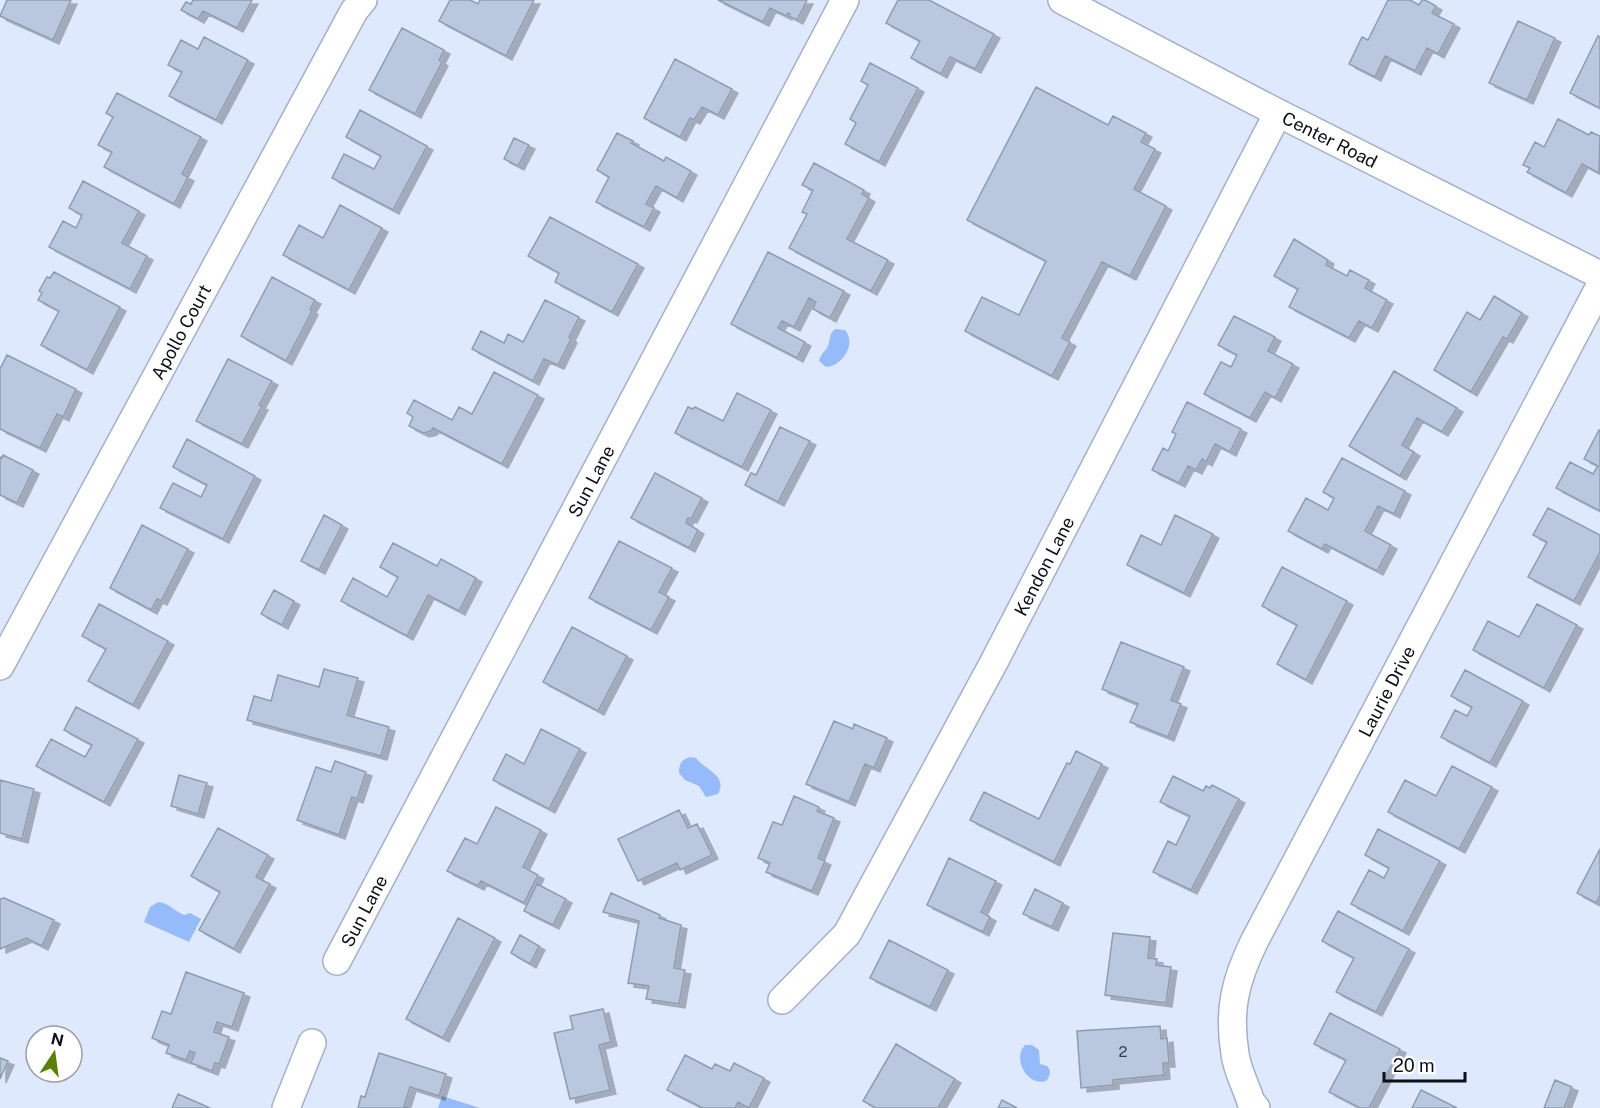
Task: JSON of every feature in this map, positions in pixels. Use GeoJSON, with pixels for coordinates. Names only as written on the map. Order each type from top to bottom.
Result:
{"type":"FeatureCollection","features":[{"type":"Feature","properties":{"kind":"street","name":"Apollo Court"},"geometry":{"type":"LineString","coordinates":[[0,666],[348,21],[363,0]]}},
{"type":"Feature","properties":{"kind":"street","name":"Sun Lane"},"geometry":{"type":"LineString","coordinates":[[337,961],[845,0]]}},
{"type":"Feature","properties":{"kind":"street","name":"Center Road"},"geometry":{"type":"LineString","coordinates":[[1062,0],[1278,113],[1600,275]]}},
{"type":"Feature","properties":{"kind":"street","name":"Kendon Lane"},"geometry":{"type":"LineString","coordinates":[[782,1000],[847,934],[994,662],[1278,113]]}},
{"type":"Feature","properties":{"kind":"street","name":"Laurie Drive"},"geometry":{"type":"LineString","coordinates":[[1249,1106],[1235,1055],[1232,1010],[1239,974],[1600,285]]}},
{"type":"Feature","properties":{"kind":"street"},"geometry":{"type":"LineString","coordinates":[[286,1108],[312,1043]]}},
{"type":"Feature","properties":{"kind":"water"},"geometry":{"type":"Polygon","coordinates":[[[835,329],[845,330],[849,342],[848,348],[842,359],[826,367],[819,361],[835,329]]]}},
{"type":"Feature","properties":{"kind":"water"},"geometry":{"type":"Polygon","coordinates":[[[690,757],[696,758],[718,778],[720,788],[718,794],[706,797],[699,786],[685,780],[679,773],[681,763],[690,757]]]}},
{"type":"Feature","properties":{"kind":"water"},"geometry":{"type":"Polygon","coordinates":[[[158,902],[184,915],[190,913],[201,919],[189,942],[144,922],[150,907],[158,902]]]}},
{"type":"Feature","properties":{"kind":"water"},"geometry":{"type":"Polygon","coordinates":[[[1025,1045],[1032,1045],[1039,1050],[1040,1064],[1047,1066],[1050,1070],[1046,1081],[1033,1080],[1024,1070],[1020,1057],[1025,1045]]]}},
{"type":"Feature","properties":{"kind":"water"},"geometry":{"type":"Polygon","coordinates":[[[442,1096],[480,1108],[438,1108],[442,1096]]]}},
{"type":"Feature","properties":{"kind":"building"},"geometry":{"type":"Polygon","coordinates":[[[7,0],[71,0],[53,40],[0,16],[7,0]]]}},
{"type":"Feature","properties":{"kind":"building"},"geometry":{"type":"Polygon","coordinates":[[[193,0],[252,0],[237,28],[203,11],[198,19],[181,10],[186,2],[191,4],[193,0]]]}},
{"type":"Feature","properties":{"kind":"building"},"geometry":{"type":"Polygon","coordinates":[[[450,0],[470,0],[478,4],[480,0],[534,0],[506,56],[439,21],[450,0]]]}},
{"type":"Feature","properties":{"kind":"building"},"geometry":{"type":"Polygon","coordinates":[[[718,0],[807,0],[797,20],[788,13],[786,16],[770,8],[763,22],[718,0]]]}},
{"type":"Feature","properties":{"kind":"building"},"geometry":{"type":"Polygon","coordinates":[[[898,0],[929,0],[994,34],[975,69],[950,57],[941,74],[911,58],[920,41],[886,23],[898,0]]]}},
{"type":"Feature","properties":{"kind":"building"},"geometry":{"type":"Polygon","coordinates":[[[1388,0],[1410,0],[1419,5],[1422,0],[1425,0],[1436,6],[1432,13],[1454,24],[1438,54],[1427,48],[1415,71],[1385,56],[1375,77],[1349,64],[1362,37],[1368,40],[1388,0]]]}},
{"type":"Feature","properties":{"kind":"building"},"geometry":{"type":"Polygon","coordinates":[[[1518,21],[1555,38],[1527,100],[1489,83],[1518,21]]]}},
{"type":"Feature","properties":{"kind":"building"},"geometry":{"type":"Polygon","coordinates":[[[402,28],[444,50],[439,60],[442,62],[415,114],[369,90],[402,28]]]}},
{"type":"Feature","properties":{"kind":"building"},"geometry":{"type":"Polygon","coordinates":[[[1598,36],[1600,37],[1600,108],[1570,93],[1598,36]]]}},
{"type":"Feature","properties":{"kind":"building"},"geometry":{"type":"Polygon","coordinates":[[[204,37],[248,60],[216,120],[169,96],[182,72],[168,65],[181,40],[198,49],[204,37]]]}},
{"type":"Feature","properties":{"kind":"building"},"geometry":{"type":"Polygon","coordinates":[[[675,59],[732,89],[718,115],[702,107],[694,120],[690,118],[680,137],[644,118],[675,59]]]}},
{"type":"Feature","properties":{"kind":"building"},"geometry":{"type":"Polygon","coordinates":[[[870,63],[918,88],[879,162],[845,144],[856,123],[850,119],[868,85],[861,81],[870,63]]]}},
{"type":"Feature","properties":{"kind":"building"},"geometry":{"type":"Polygon","coordinates":[[[1036,87],[1108,125],[1113,116],[1146,133],[1141,142],[1155,149],[1134,189],[1166,206],[1130,276],[1102,262],[1062,338],[1070,342],[1052,376],[965,331],[982,297],[1019,315],[1046,261],[967,220],[1036,87]]]}},
{"type":"Feature","properties":{"kind":"building"},"geometry":{"type":"Polygon","coordinates":[[[117,93],[201,137],[182,174],[188,177],[174,204],[104,167],[112,152],[98,145],[113,117],[106,113],[117,93]]]}},
{"type":"Feature","properties":{"kind":"building"},"geometry":{"type":"Polygon","coordinates":[[[360,110],[427,146],[393,210],[332,178],[344,154],[374,169],[381,156],[346,137],[360,110]]]}},
{"type":"Feature","properties":{"kind":"building"},"geometry":{"type":"Polygon","coordinates":[[[1558,119],[1589,135],[1591,132],[1600,136],[1599,173],[1582,164],[1566,193],[1527,172],[1530,168],[1523,165],[1535,142],[1544,147],[1558,119]]]}},
{"type":"Feature","properties":{"kind":"building"},"geometry":{"type":"Polygon","coordinates":[[[617,133],[664,161],[666,157],[691,171],[677,198],[656,186],[646,204],[654,208],[644,227],[596,202],[609,177],[597,170],[617,133]]]}},
{"type":"Feature","properties":{"kind":"building"},"geometry":{"type":"Polygon","coordinates":[[[514,138],[529,145],[518,166],[504,159],[514,138]]]}},
{"type":"Feature","properties":{"kind":"building"},"geometry":{"type":"Polygon","coordinates":[[[814,163],[864,190],[862,194],[869,198],[847,239],[888,260],[871,291],[789,248],[807,214],[802,212],[813,190],[802,185],[814,163]]]}},
{"type":"Feature","properties":{"kind":"building"},"geometry":{"type":"Polygon","coordinates":[[[83,181],[139,211],[122,243],[147,256],[130,289],[49,247],[63,221],[76,228],[82,215],[69,208],[83,181]]]}},
{"type":"Feature","properties":{"kind":"building"},"geometry":{"type":"Polygon","coordinates":[[[340,205],[382,228],[349,290],[283,255],[299,225],[323,238],[340,205]]]}},
{"type":"Feature","properties":{"kind":"building"},"geometry":{"type":"Polygon","coordinates":[[[550,217],[638,264],[612,312],[555,282],[559,273],[528,256],[550,217]]]}},
{"type":"Feature","properties":{"kind":"building"},"geometry":{"type":"Polygon","coordinates":[[[1294,239],[1328,260],[1326,265],[1347,276],[1350,270],[1369,280],[1365,288],[1387,300],[1372,328],[1359,321],[1349,338],[1289,307],[1298,289],[1274,276],[1294,239]]]}},
{"type":"Feature","properties":{"kind":"building"},"geometry":{"type":"Polygon","coordinates":[[[768,252],[844,291],[830,318],[813,309],[816,302],[809,298],[794,327],[782,321],[778,328],[805,342],[797,358],[731,324],[768,252]]]}},
{"type":"Feature","properties":{"kind":"building"},"geometry":{"type":"Polygon","coordinates":[[[54,272],[120,307],[87,370],[41,345],[59,311],[38,300],[42,293],[39,291],[47,277],[50,278],[54,272]]]}},
{"type":"Feature","properties":{"kind":"building"},"geometry":{"type":"Polygon","coordinates":[[[272,277],[315,300],[310,309],[312,311],[286,361],[241,336],[272,277]]]}},
{"type":"Feature","properties":{"kind":"building"},"geometry":{"type":"Polygon","coordinates":[[[1494,296],[1522,313],[1507,339],[1503,337],[1471,392],[1434,370],[1467,312],[1480,320],[1494,296]]]}},
{"type":"Feature","properties":{"kind":"building"},"geometry":{"type":"Polygon","coordinates":[[[545,300],[579,317],[558,365],[544,359],[533,381],[472,349],[481,331],[504,343],[508,334],[523,342],[545,300]]]}},
{"type":"Feature","properties":{"kind":"building"},"geometry":{"type":"Polygon","coordinates":[[[1234,316],[1275,337],[1268,351],[1293,364],[1275,398],[1265,392],[1250,418],[1204,394],[1221,362],[1231,367],[1237,355],[1218,345],[1234,316]]]}},
{"type":"Feature","properties":{"kind":"building"},"geometry":{"type":"Polygon","coordinates":[[[7,355],[76,389],[63,417],[57,414],[40,448],[0,429],[0,369],[7,355]]]}},
{"type":"Feature","properties":{"kind":"building"},"geometry":{"type":"Polygon","coordinates":[[[228,359],[272,381],[242,444],[196,421],[228,359]]]}},
{"type":"Feature","properties":{"kind":"building"},"geometry":{"type":"Polygon","coordinates":[[[1394,371],[1457,408],[1442,432],[1417,418],[1402,445],[1414,452],[1400,476],[1349,446],[1394,371]]]}},
{"type":"Feature","properties":{"kind":"building"},"geometry":{"type":"Polygon","coordinates":[[[494,372],[538,395],[502,464],[433,428],[423,433],[409,426],[413,417],[407,413],[414,400],[452,420],[459,407],[472,414],[494,372]]]}},
{"type":"Feature","properties":{"kind":"building"},"geometry":{"type":"Polygon","coordinates":[[[737,393],[771,410],[742,467],[675,433],[688,407],[693,409],[695,407],[723,421],[737,393]]]}},
{"type":"Feature","properties":{"kind":"building"},"geometry":{"type":"Polygon","coordinates":[[[1187,402],[1241,429],[1230,452],[1215,444],[1206,462],[1202,459],[1196,470],[1188,466],[1179,483],[1152,470],[1163,448],[1168,451],[1176,434],[1172,432],[1187,402]]]}},
{"type":"Feature","properties":{"kind":"building"},"geometry":{"type":"Polygon","coordinates":[[[780,427],[810,441],[778,502],[745,485],[751,473],[756,475],[780,427]]]}},
{"type":"Feature","properties":{"kind":"building"},"geometry":{"type":"Polygon","coordinates":[[[1599,430],[1600,511],[1556,488],[1570,462],[1593,474],[1598,466],[1584,459],[1599,430]]]}},
{"type":"Feature","properties":{"kind":"building"},"geometry":{"type":"Polygon","coordinates":[[[187,439],[255,476],[223,539],[160,508],[173,483],[201,497],[207,485],[173,467],[187,439]]]}},
{"type":"Feature","properties":{"kind":"building"},"geometry":{"type":"Polygon","coordinates":[[[3,455],[33,470],[17,503],[0,495],[0,457],[2,458],[3,455]]]}},
{"type":"Feature","properties":{"kind":"building"},"geometry":{"type":"Polygon","coordinates":[[[1342,458],[1405,491],[1394,514],[1378,506],[1365,531],[1391,545],[1377,571],[1325,544],[1322,549],[1288,531],[1306,498],[1328,510],[1334,498],[1323,492],[1342,458]]]}},
{"type":"Feature","properties":{"kind":"building"},"geometry":{"type":"Polygon","coordinates":[[[655,473],[702,498],[691,519],[688,518],[686,523],[698,530],[689,548],[631,518],[655,473]]]}},
{"type":"Feature","properties":{"kind":"building"},"geometry":{"type":"Polygon","coordinates":[[[1548,508],[1600,535],[1600,552],[1574,601],[1528,577],[1547,542],[1533,535],[1548,508]]]}},
{"type":"Feature","properties":{"kind":"building"},"geometry":{"type":"Polygon","coordinates":[[[324,515],[342,525],[319,570],[301,561],[324,515]]]}},
{"type":"Feature","properties":{"kind":"building"},"geometry":{"type":"Polygon","coordinates":[[[1175,515],[1213,534],[1184,593],[1127,565],[1141,535],[1161,545],[1175,515]]]}},
{"type":"Feature","properties":{"kind":"building"},"geometry":{"type":"Polygon","coordinates":[[[142,525],[188,549],[161,601],[157,599],[151,610],[110,588],[142,525]]]}},
{"type":"Feature","properties":{"kind":"building"},"geometry":{"type":"Polygon","coordinates":[[[619,541],[672,568],[659,592],[669,597],[651,630],[589,598],[619,541]]]}},
{"type":"Feature","properties":{"kind":"building"},"geometry":{"type":"Polygon","coordinates":[[[393,543],[437,566],[441,559],[476,578],[459,611],[428,595],[407,636],[341,601],[353,578],[387,597],[398,577],[380,567],[393,543]]]}},
{"type":"Feature","properties":{"kind":"building"},"geometry":{"type":"Polygon","coordinates":[[[1282,567],[1347,601],[1306,680],[1277,664],[1297,625],[1262,606],[1282,567]]]}},
{"type":"Feature","properties":{"kind":"building"},"geometry":{"type":"Polygon","coordinates":[[[274,590],[294,601],[282,625],[261,614],[274,590]]]}},
{"type":"Feature","properties":{"kind":"building"},"geometry":{"type":"Polygon","coordinates":[[[99,604],[168,641],[133,705],[88,681],[106,649],[82,636],[99,604]]]}},
{"type":"Feature","properties":{"kind":"building"},"geometry":{"type":"Polygon","coordinates":[[[1537,604],[1577,625],[1544,688],[1473,650],[1488,621],[1519,637],[1537,604]]]}},
{"type":"Feature","properties":{"kind":"building"},"geometry":{"type":"Polygon","coordinates":[[[572,627],[627,656],[598,711],[543,682],[572,627]]]}},
{"type":"Feature","properties":{"kind":"building"},"geometry":{"type":"Polygon","coordinates":[[[1121,642],[1184,667],[1171,700],[1181,704],[1168,737],[1130,722],[1138,704],[1102,689],[1121,642]]]}},
{"type":"Feature","properties":{"kind":"building"},"geometry":{"type":"Polygon","coordinates":[[[324,669],[358,678],[347,715],[389,727],[381,756],[247,720],[254,696],[271,701],[278,675],[319,687],[324,669]]]}},
{"type":"Feature","properties":{"kind":"building"},"geometry":{"type":"Polygon","coordinates":[[[1465,670],[1523,701],[1490,763],[1441,737],[1455,710],[1467,716],[1472,707],[1451,696],[1465,670]]]}},
{"type":"Feature","properties":{"kind":"building"},"geometry":{"type":"Polygon","coordinates":[[[76,707],[138,739],[104,802],[36,766],[51,739],[85,757],[92,745],[64,730],[76,707]]]}},
{"type":"Feature","properties":{"kind":"building"},"geometry":{"type":"Polygon","coordinates":[[[834,721],[853,729],[854,724],[887,738],[874,768],[865,764],[849,802],[806,784],[834,721]]]}},
{"type":"Feature","properties":{"kind":"building"},"geometry":{"type":"Polygon","coordinates":[[[541,729],[580,749],[549,809],[493,780],[506,754],[524,764],[541,729]]]}},
{"type":"Feature","properties":{"kind":"building"},"geometry":{"type":"Polygon","coordinates":[[[1076,751],[1102,764],[1054,862],[970,820],[984,792],[1039,819],[1067,763],[1070,764],[1076,751]]]}},
{"type":"Feature","properties":{"kind":"building"},"geometry":{"type":"Polygon","coordinates":[[[335,761],[366,772],[357,799],[352,797],[339,835],[297,820],[316,767],[331,772],[335,761]]]}},
{"type":"Feature","properties":{"kind":"building"},"geometry":{"type":"Polygon","coordinates":[[[1452,766],[1492,787],[1459,849],[1388,812],[1405,780],[1436,796],[1452,766]]]}},
{"type":"Feature","properties":{"kind":"building"},"geometry":{"type":"Polygon","coordinates":[[[179,775],[207,783],[198,814],[171,806],[179,775]]]}},
{"type":"Feature","properties":{"kind":"building"},"geometry":{"type":"Polygon","coordinates":[[[1173,776],[1203,791],[1206,786],[1210,788],[1212,785],[1239,799],[1191,890],[1153,872],[1168,841],[1176,845],[1190,816],[1160,802],[1173,776]]]}},
{"type":"Feature","properties":{"kind":"building"},"geometry":{"type":"Polygon","coordinates":[[[0,780],[34,789],[22,839],[0,833],[0,780]]]}},
{"type":"Feature","properties":{"kind":"building"},"geometry":{"type":"Polygon","coordinates":[[[794,796],[819,807],[817,811],[834,818],[818,858],[825,861],[812,891],[766,872],[770,863],[758,858],[773,822],[782,825],[794,796]]]}},
{"type":"Feature","properties":{"kind":"building"},"geometry":{"type":"Polygon","coordinates":[[[496,807],[541,830],[523,867],[538,875],[524,903],[481,881],[478,886],[447,871],[465,838],[477,844],[496,807]]]}},
{"type":"Feature","properties":{"kind":"building"},"geometry":{"type":"Polygon","coordinates":[[[679,810],[688,828],[697,824],[712,855],[680,870],[677,863],[638,881],[618,839],[679,810]]]}},
{"type":"Feature","properties":{"kind":"building"},"geometry":{"type":"Polygon","coordinates":[[[218,828],[268,855],[256,877],[270,884],[234,949],[199,930],[220,892],[191,876],[218,828]]]}},
{"type":"Feature","properties":{"kind":"building"},"geometry":{"type":"Polygon","coordinates":[[[1378,829],[1440,861],[1403,931],[1351,904],[1369,870],[1384,878],[1389,868],[1365,855],[1378,829]]]}},
{"type":"Feature","properties":{"kind":"building"},"geometry":{"type":"Polygon","coordinates":[[[1600,849],[1600,895],[1596,903],[1577,893],[1600,849]]]}},
{"type":"Feature","properties":{"kind":"building"},"geometry":{"type":"Polygon","coordinates":[[[949,858],[996,881],[981,912],[990,917],[983,932],[927,905],[949,858]]]}},
{"type":"Feature","properties":{"kind":"building"},"geometry":{"type":"Polygon","coordinates":[[[537,884],[566,899],[553,925],[524,911],[537,884]]]}},
{"type":"Feature","properties":{"kind":"building"},"geometry":{"type":"Polygon","coordinates":[[[1035,889],[1063,903],[1052,927],[1023,914],[1035,889]]]}},
{"type":"Feature","properties":{"kind":"building"},"geometry":{"type":"Polygon","coordinates":[[[611,893],[660,915],[659,918],[681,925],[674,968],[685,970],[679,1004],[646,999],[649,986],[628,983],[639,921],[603,912],[611,893]]]}},
{"type":"Feature","properties":{"kind":"building"},"geometry":{"type":"Polygon","coordinates":[[[4,898],[54,920],[42,946],[26,938],[0,949],[0,899],[4,898]]]}},
{"type":"Feature","properties":{"kind":"building"},"geometry":{"type":"Polygon","coordinates":[[[1338,911],[1409,949],[1376,1012],[1336,992],[1354,958],[1322,941],[1338,911]]]}},
{"type":"Feature","properties":{"kind":"building"},"geometry":{"type":"Polygon","coordinates":[[[458,918],[495,938],[443,1038],[406,1019],[458,918]]]}},
{"type":"Feature","properties":{"kind":"building"},"geometry":{"type":"Polygon","coordinates":[[[1113,933],[1150,937],[1148,958],[1157,959],[1156,965],[1171,967],[1166,1003],[1105,995],[1113,933]]]}},
{"type":"Feature","properties":{"kind":"building"},"geometry":{"type":"Polygon","coordinates":[[[520,935],[539,946],[530,964],[511,953],[520,935]]]}},
{"type":"Feature","properties":{"kind":"building"},"geometry":{"type":"Polygon","coordinates":[[[889,940],[948,970],[930,1007],[870,978],[889,940]]]}},
{"type":"Feature","properties":{"kind":"building"},"geometry":{"type":"Polygon","coordinates":[[[186,972],[244,993],[232,1027],[217,1022],[214,1032],[229,1037],[219,1064],[215,1063],[212,1071],[191,1063],[195,1053],[190,1051],[186,1060],[166,1053],[169,1045],[152,1038],[162,1011],[171,1014],[186,972]]]}},
{"type":"Feature","properties":{"kind":"building"},"geometry":{"type":"Polygon","coordinates":[[[603,1009],[611,1042],[599,1045],[610,1090],[570,1099],[554,1033],[573,1029],[570,1016],[603,1009]]]}},
{"type":"Feature","properties":{"kind":"building"},"geometry":{"type":"Polygon","coordinates":[[[1330,1013],[1400,1049],[1369,1108],[1360,1108],[1329,1092],[1346,1060],[1314,1044],[1330,1013]]]}},
{"type":"Feature","properties":{"kind":"building"},"geometry":{"type":"Polygon","coordinates":[[[1160,1026],[1161,1039],[1167,1038],[1169,1063],[1163,1063],[1164,1075],[1113,1080],[1113,1085],[1081,1088],[1077,1031],[1160,1026]]]}},
{"type":"Feature","properties":{"kind":"building"},"geometry":{"type":"Polygon","coordinates":[[[896,1044],[955,1079],[938,1108],[876,1108],[863,1101],[896,1044]]]}},
{"type":"Feature","properties":{"kind":"building"},"geometry":{"type":"Polygon","coordinates":[[[379,1053],[446,1074],[439,1096],[410,1087],[404,1106],[410,1108],[358,1108],[361,1096],[365,1097],[379,1053]]]}},
{"type":"Feature","properties":{"kind":"building"},"geometry":{"type":"Polygon","coordinates":[[[685,1055],[712,1069],[715,1064],[730,1071],[734,1063],[764,1078],[749,1108],[738,1102],[735,1108],[703,1108],[667,1090],[685,1055]]]}},
{"type":"Feature","properties":{"kind":"building"},"geometry":{"type":"Polygon","coordinates":[[[0,1058],[8,1061],[0,1079],[0,1058]]]}},
{"type":"Feature","properties":{"kind":"building"},"geometry":{"type":"Polygon","coordinates":[[[1555,1080],[1572,1087],[1564,1108],[1544,1108],[1555,1080]]]}},
{"type":"Feature","properties":{"kind":"building"},"geometry":{"type":"Polygon","coordinates":[[[1421,1090],[1457,1108],[1412,1108],[1421,1090]]]}},
{"type":"Feature","properties":{"kind":"building"},"geometry":{"type":"Polygon","coordinates":[[[178,1094],[210,1108],[172,1108],[178,1094]]]}},
{"type":"Feature","properties":{"kind":"building"},"geometry":{"type":"Polygon","coordinates":[[[1002,1100],[1017,1108],[998,1108],[1002,1100]]]}}]}
